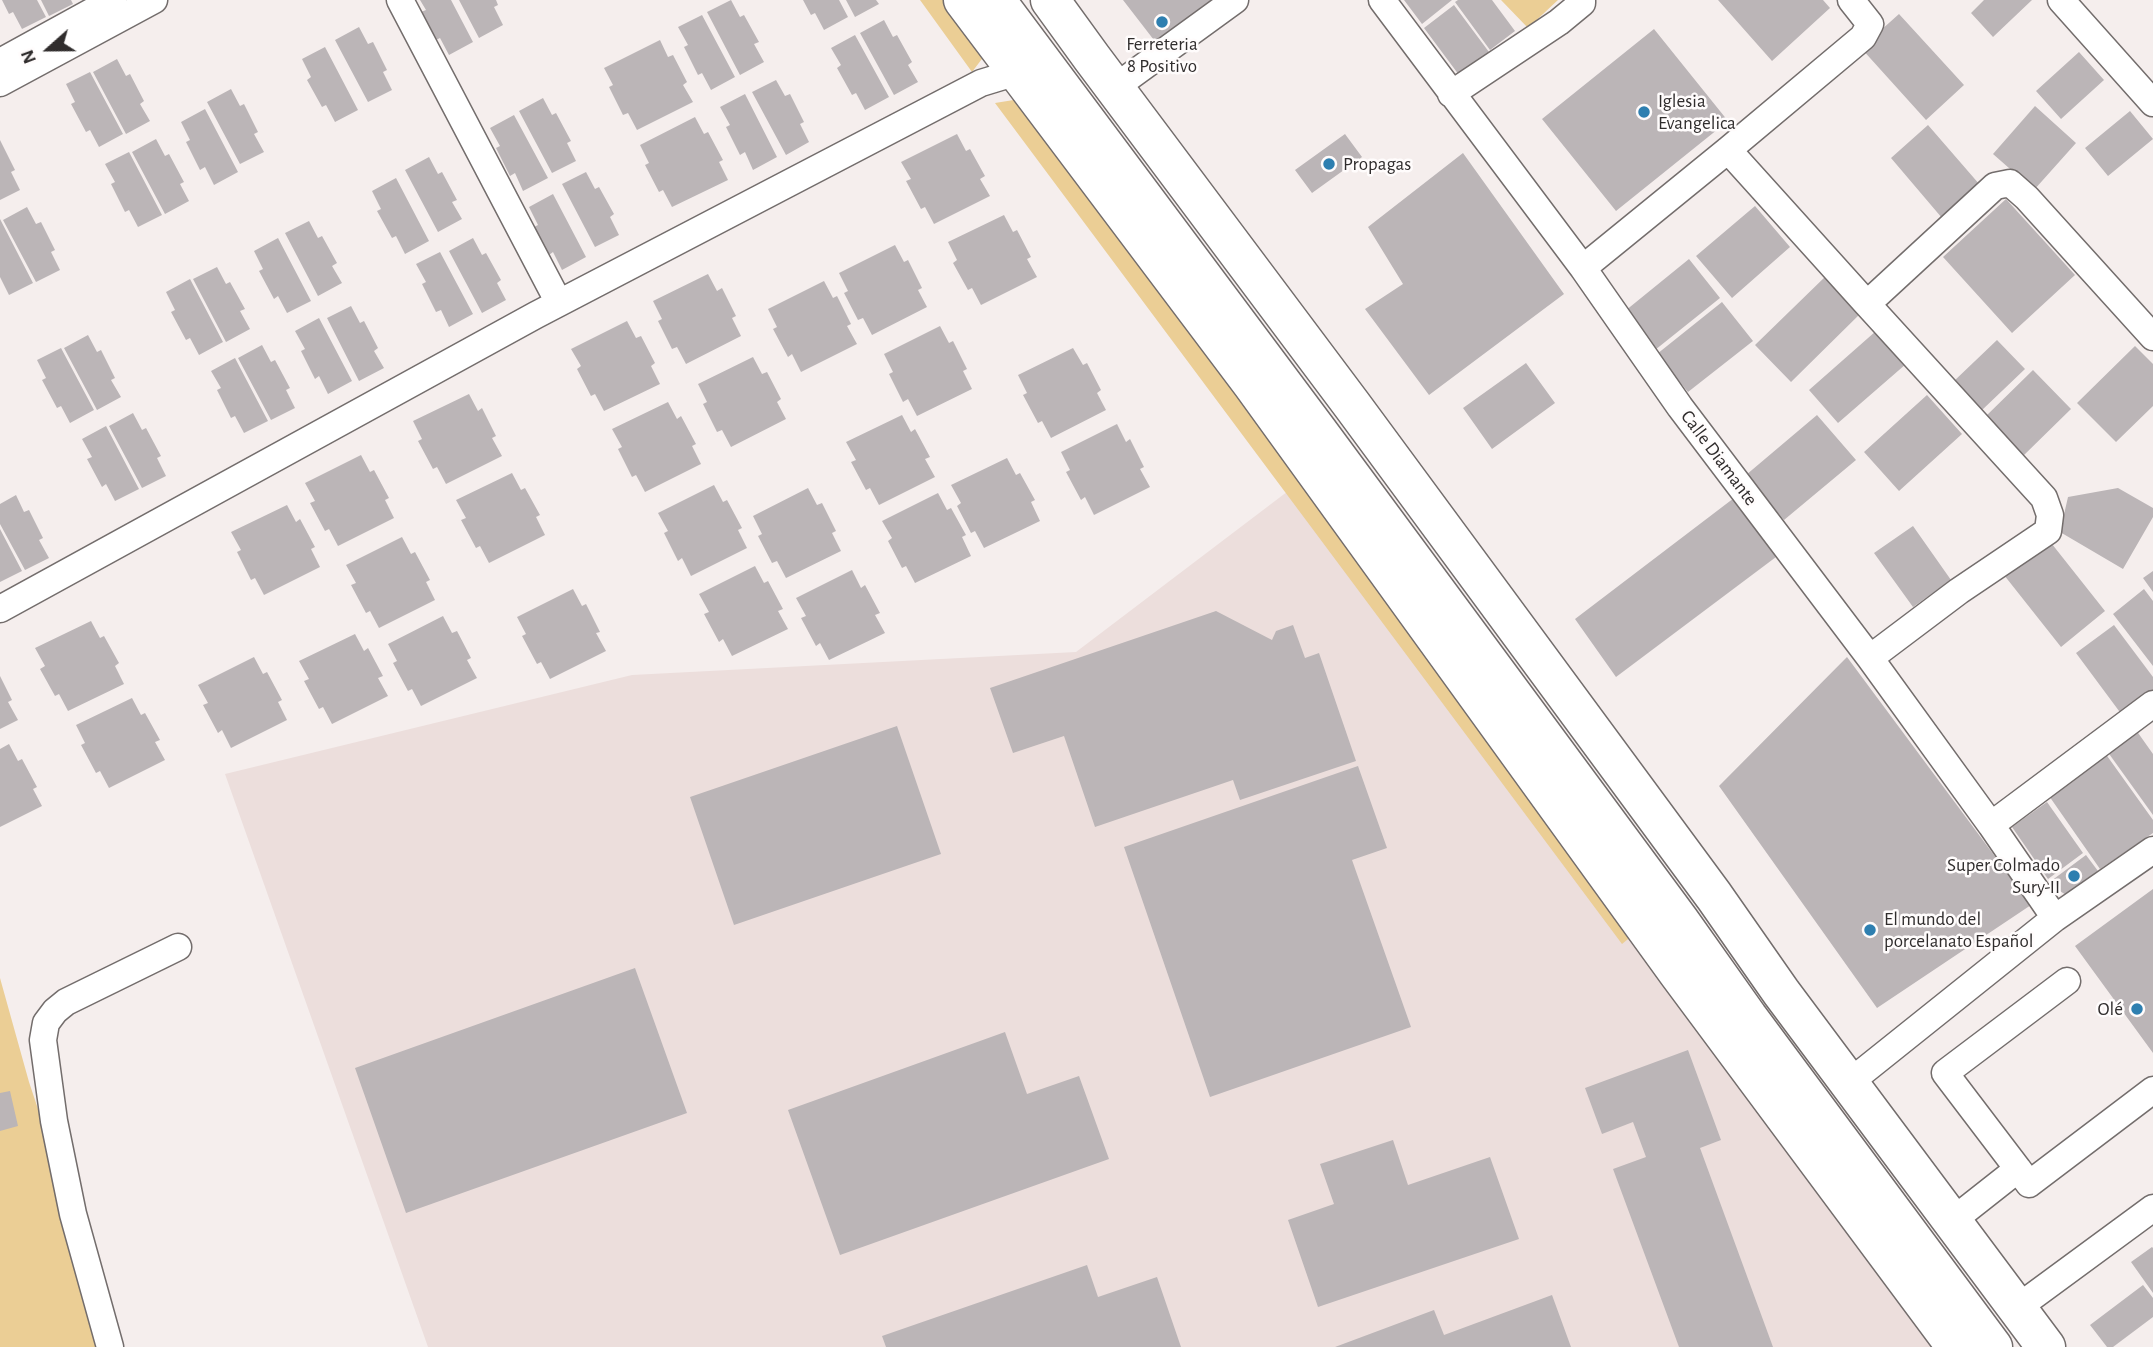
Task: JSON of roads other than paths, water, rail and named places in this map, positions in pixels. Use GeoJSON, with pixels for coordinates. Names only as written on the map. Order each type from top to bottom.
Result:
{"type":"FeatureCollection","features":[{"type":"Feature","properties":{"kind":"main road"},"geometry":{"type":"LineString","coordinates":[[963,0],[1252,384],[1671,964],[1956,1347]]}},
{"type":"Feature","properties":{"kind":"main road"},"geometry":{"type":"LineString","coordinates":[[996,0],[1993,1347]]}},
{"type":"Feature","properties":{"kind":"main road"},"geometry":{"type":"LineString","coordinates":[[1050,0],[2046,1347]]}},
{"type":"Feature","properties":{"kind":"street"},"geometry":{"type":"LineString","coordinates":[[6,69],[113,0]]}},
{"type":"Feature","properties":{"kind":"street"},"geometry":{"type":"LineString","coordinates":[[6,69],[154,0]]}},
{"type":"Feature","properties":{"kind":"street"},"geometry":{"type":"LineString","coordinates":[[400,0],[559,303]]}},
{"type":"Feature","properties":{"kind":"street"},"geometry":{"type":"LineString","coordinates":[[1114,88],[1235,0]]}},
{"type":"Feature","properties":{"kind":"street","name":"Calle Diamante"},"geometry":{"type":"LineString","coordinates":[[1382,0],[1583,268],[1680,407],[1870,658],[1992,825],[2055,918]]}},
{"type":"Feature","properties":{"kind":"street"},"geometry":{"type":"LineString","coordinates":[[1451,94],[1559,22],[1583,0]]}},
{"type":"Feature","properties":{"kind":"street"},"geometry":{"type":"LineString","coordinates":[[1583,268],[1863,37],[1870,24],[1851,0]]}},
{"type":"Feature","properties":{"kind":"street"},"geometry":{"type":"LineString","coordinates":[[2062,0],[2153,103]]}},
{"type":"Feature","properties":{"kind":"street"},"geometry":{"type":"LineString","coordinates":[[0,609],[559,303],[981,83],[1017,72]]}},
{"type":"Feature","properties":{"kind":"street"},"geometry":{"type":"LineString","coordinates":[[1728,150],[2044,498],[2050,515],[2048,531],[1959,591],[1870,658]]}},
{"type":"Feature","properties":{"kind":"street"},"geometry":{"type":"LineString","coordinates":[[1867,304],[1995,186],[2010,183],[2027,198],[2153,337]]}},
{"type":"Feature","properties":{"kind":"street"},"geometry":{"type":"LineString","coordinates":[[1992,825],[2153,704]]}},
{"type":"Feature","properties":{"kind":"street"},"geometry":{"type":"LineString","coordinates":[[1850,1082],[2055,918],[2153,850]]}},
{"type":"Feature","properties":{"kind":"street"},"geometry":{"type":"LineString","coordinates":[[110,1347],[73,1214],[57,1135],[43,1040],[46,1023],[66,1002],[178,947]]}},
{"type":"Feature","properties":{"kind":"street"},"geometry":{"type":"LineString","coordinates":[[2067,981],[1945,1073],[2028,1184],[2153,1090]]}},
{"type":"Feature","properties":{"kind":"street"},"geometry":{"type":"LineString","coordinates":[[1952,1221],[2018,1169]]}},
{"type":"Feature","properties":{"kind":"street"},"geometry":{"type":"LineString","coordinates":[[2017,1308],[2153,1208]]}},
{"type":"Feature","properties":{"kind":"place","name":"Ferreteria 8 Positivo"},"geometry":{"type":"Point","coordinates":[1162,22]}},
{"type":"Feature","properties":{"kind":"place","name":"Iglesia Evangelica"},"geometry":{"type":"Point","coordinates":[1644,112]}},
{"type":"Feature","properties":{"kind":"place","name":"Propagas"},"geometry":{"type":"Point","coordinates":[1329,164]}},
{"type":"Feature","properties":{"kind":"place","name":"Super Colmado Sury-II"},"geometry":{"type":"Point","coordinates":[2074,876]}},
{"type":"Feature","properties":{"kind":"place","name":"El mundo del porcelanato Español"},"geometry":{"type":"Point","coordinates":[1870,930]}},
{"type":"Feature","properties":{"kind":"place","name":"Olé"},"geometry":{"type":"Point","coordinates":[2137,1009]}}]}
